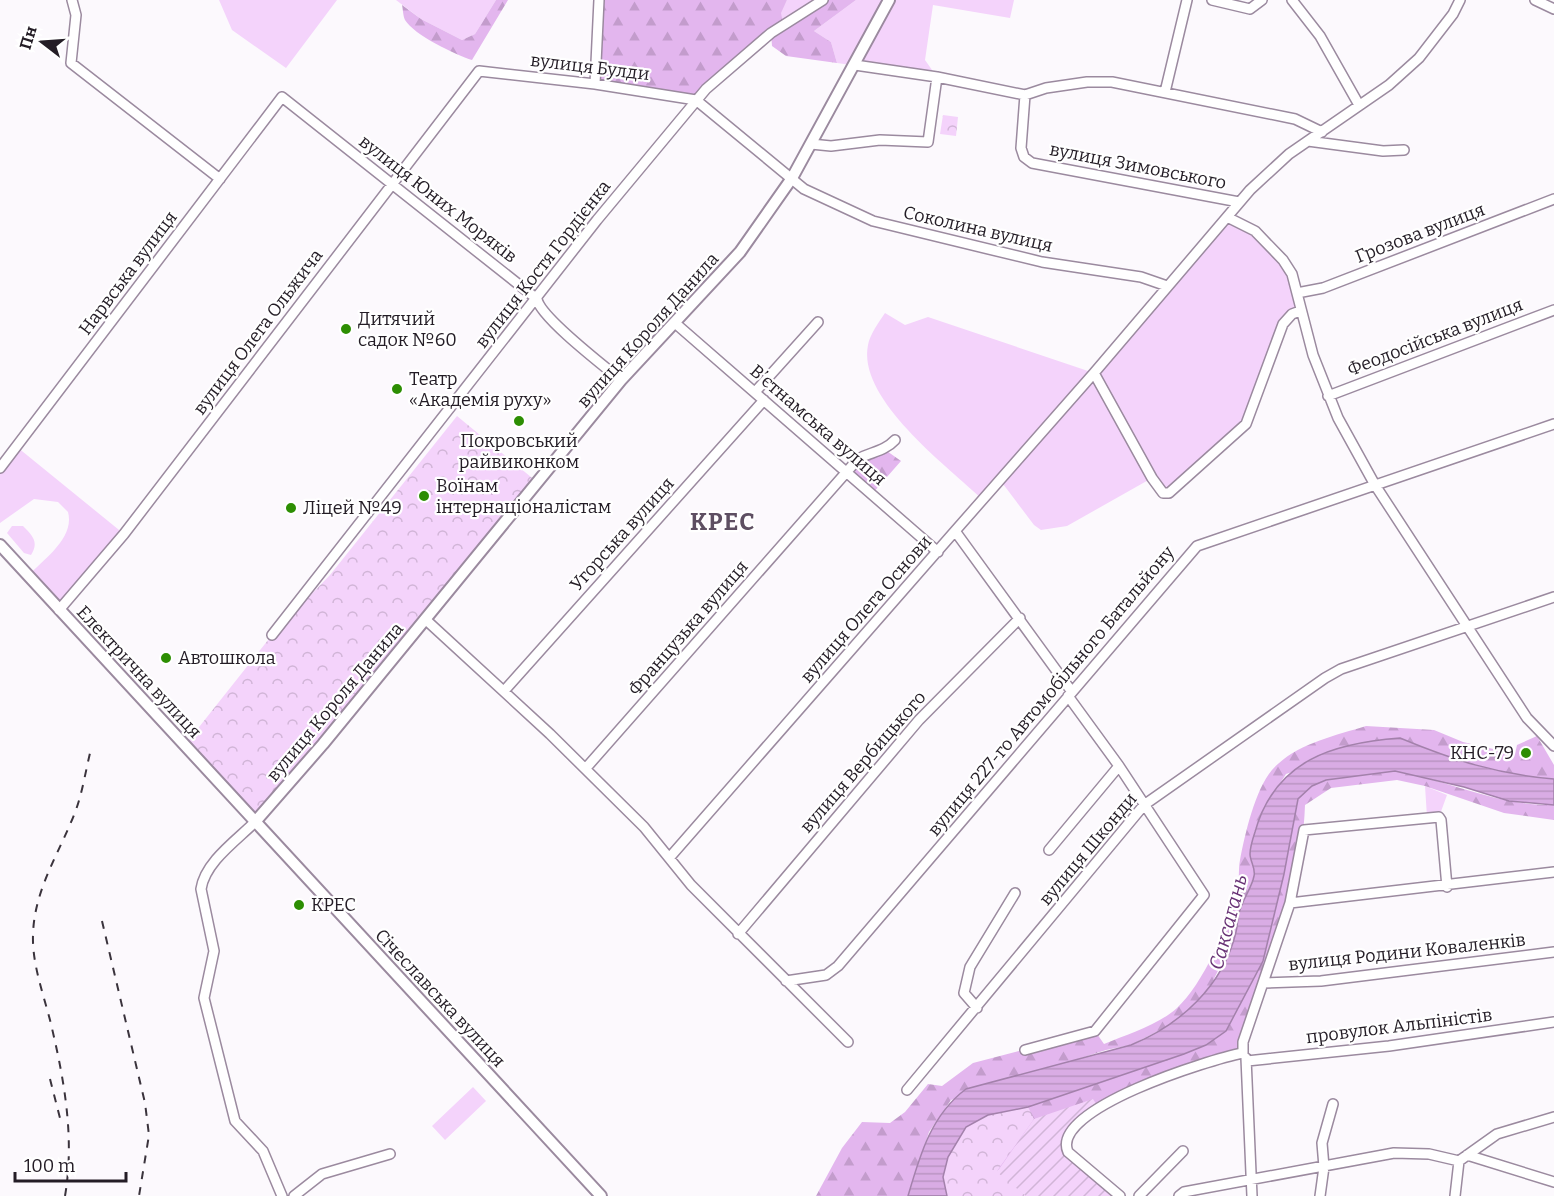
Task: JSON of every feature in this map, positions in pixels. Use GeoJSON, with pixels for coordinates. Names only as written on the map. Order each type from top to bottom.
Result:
{"type":"FeatureCollection","features":[{"type":"Feature","properties":{"kind":"main road","name":"вулиця Короля Данила"},"geometry":{"type":"LineString","coordinates":[[255,822],[323,744],[621,380],[740,252],[792,178],[889,0]]}},
{"type":"Feature","properties":{"kind":"main road","name":"Електрична вулиця"},"geometry":{"type":"LineString","coordinates":[[0,545],[255,822]]}},
{"type":"Feature","properties":{"kind":"main road","name":"Січеславська вулиця"},"geometry":{"type":"LineString","coordinates":[[255,822],[601,1196]]}},
{"type":"Feature","properties":{"kind":"street"},"geometry":{"type":"LineString","coordinates":[[72,0],[76,15],[71,63],[220,178]]}},
{"type":"Feature","properties":{"kind":"street"},"geometry":{"type":"LineString","coordinates":[[595,84],[599,0]]}},
{"type":"Feature","properties":{"kind":"street","name":"вулиця Костя Гордієнка"},"geometry":{"type":"LineString","coordinates":[[272,635],[597,220],[696,100],[725,70],[771,33],[823,0]]}},
{"type":"Feature","properties":{"kind":"street"},"geometry":{"type":"LineString","coordinates":[[1165,92],[1187,0]]}},
{"type":"Feature","properties":{"kind":"street"},"geometry":{"type":"LineString","coordinates":[[1212,0],[1250,9],[1262,0]]}},
{"type":"Feature","properties":{"kind":"street"},"geometry":{"type":"LineString","coordinates":[[1292,0],[1320,36],[1359,105]]}},
{"type":"Feature","properties":{"kind":"street"},"geometry":{"type":"LineString","coordinates":[[955,531],[1094,373],[1239,202],[1268,172],[1419,58],[1437,37],[1460,0]]}},
{"type":"Feature","properties":{"kind":"street"},"geometry":{"type":"LineString","coordinates":[[1535,0],[1554,9]]}},
{"type":"Feature","properties":{"kind":"street"},"geometry":{"type":"LineString","coordinates":[[855,65],[937,77],[1025,94],[1046,88],[1087,82],[1112,82],[1295,119],[1322,132]]}},
{"type":"Feature","properties":{"kind":"street","name":"вулиця Булди"},"geometry":{"type":"LineString","coordinates":[[478,71],[595,84],[696,100]]}},
{"type":"Feature","properties":{"kind":"street","name":"вулиця Олега Ольжича"},"geometry":{"type":"LineString","coordinates":[[59,610],[124,534],[478,71]]}},
{"type":"Feature","properties":{"kind":"street"},"geometry":{"type":"LineString","coordinates":[[812,144],[841,145],[880,140],[928,142],[937,77]]}},
{"type":"Feature","properties":{"kind":"street","name":"вулиця Зимовського"},"geometry":{"type":"LineString","coordinates":[[1025,94],[1021,148],[1024,157],[1032,163],[1239,202]]}},
{"type":"Feature","properties":{"kind":"street","name":"Нарвська вулиця"},"geometry":{"type":"LineString","coordinates":[[0,468],[282,97]]}},
{"type":"Feature","properties":{"kind":"street","name":"вулиця Юних Моряків"},"geometry":{"type":"LineString","coordinates":[[282,97],[537,299],[548,317],[621,380]]}},
{"type":"Feature","properties":{"kind":"street","name":"Соколина вулиця"},"geometry":{"type":"LineString","coordinates":[[696,100],[816,196],[896,228],[1042,262],[1141,277],[1167,286]]}},
{"type":"Feature","properties":{"kind":"street"},"geometry":{"type":"LineString","coordinates":[[1308,141],[1383,151],[1404,150]]}},
{"type":"Feature","properties":{"kind":"street","name":"Грозова вулиця"},"geometry":{"type":"LineString","coordinates":[[1297,293],[1323,288],[1554,199]]}},
{"type":"Feature","properties":{"kind":"street"},"geometry":{"type":"LineString","coordinates":[[1227,217],[1255,231],[1283,260],[1292,274],[1300,311],[1328,396],[1375,485],[1532,723],[1554,746]]}},
{"type":"Feature","properties":{"kind":"street","name":"Феодосійська вулиця"},"geometry":{"type":"LineString","coordinates":[[1328,396],[1554,310]]}},
{"type":"Feature","properties":{"kind":"street"},"geometry":{"type":"LineString","coordinates":[[1094,373],[1152,478],[1163,493],[1169,493],[1246,424],[1283,324],[1292,314],[1300,311]]}},
{"type":"Feature","properties":{"kind":"street"},"geometry":{"type":"LineString","coordinates":[[755,392],[818,322]]}},
{"type":"Feature","properties":{"kind":"street","name":"Вʼєтнамська вулиця"},"geometry":{"type":"LineString","coordinates":[[675,323],[938,552]]}},
{"type":"Feature","properties":{"kind":"street","name":"Угорська вулиця"},"geometry":{"type":"LineString","coordinates":[[504,691],[764,400]]}},
{"type":"Feature","properties":{"kind":"street","name":"вулиця 227-го Автомобільного Батальйону"},"geometry":{"type":"LineString","coordinates":[[786,981],[826,975],[838,966],[1197,546],[1554,424]]}},
{"type":"Feature","properties":{"kind":"street","name":"Французька вулиця"},"geometry":{"type":"LineString","coordinates":[[586,768],[858,459],[870,452],[884,449],[895,440]]}},
{"type":"Feature","properties":{"kind":"street","name":"вулиця Олега Основи"},"geometry":{"type":"LineString","coordinates":[[670,857],[955,531],[1020,618],[1203,890],[1203,899],[1095,1031],[1025,1050]]}},
{"type":"Feature","properties":{"kind":"street","name":"вулиця Шконди"},"geometry":{"type":"LineString","coordinates":[[907,1090],[1144,805],[1341,669],[1554,597]]}},
{"type":"Feature","properties":{"kind":"street","name":"вулиця Вербицького"},"geometry":{"type":"LineString","coordinates":[[738,934],[919,720],[1020,618]]}},
{"type":"Feature","properties":{"kind":"street"},"geometry":{"type":"LineString","coordinates":[[425,619],[586,768],[644,827],[691,885],[848,1042]]}},
{"type":"Feature","properties":{"kind":"street"},"geometry":{"type":"LineString","coordinates":[[1049,850],[1119,766]]}},
{"type":"Feature","properties":{"kind":"street"},"geometry":{"type":"LineString","coordinates":[[1252,1196],[1243,1042],[1290,903],[1304,830],[1439,817],[1442,820],[1447,887]]}},
{"type":"Feature","properties":{"kind":"street"},"geometry":{"type":"LineString","coordinates":[[255,822],[214,864],[202,881],[201,890],[214,951],[204,998],[235,1121],[263,1151],[282,1196]]}},
{"type":"Feature","properties":{"kind":"street"},"geometry":{"type":"LineString","coordinates":[[1290,903],[1447,887],[1554,872]]}},
{"type":"Feature","properties":{"kind":"street"},"geometry":{"type":"LineString","coordinates":[[977,1008],[964,993],[967,975],[1015,893]]}},
{"type":"Feature","properties":{"kind":"street","name":"вулиця Родини Коваленків"},"geometry":{"type":"LineString","coordinates":[[1264,983],[1321,981],[1554,952]]}},
{"type":"Feature","properties":{"kind":"street","name":"провулок Альпіністів"},"geometry":{"type":"LineString","coordinates":[[1119,1196],[1068,1152],[1065,1141],[1069,1131],[1098,1107],[1128,1092],[1222,1057],[1389,1046],[1554,1022]]}},
{"type":"Feature","properties":{"kind":"street"},"geometry":{"type":"LineString","coordinates":[[1320,1196],[1324,1167],[1322,1143],[1333,1104]]}},
{"type":"Feature","properties":{"kind":"street"},"geometry":{"type":"LineString","coordinates":[[1455,1196],[1463,1158],[1497,1134],[1554,1117]]}},
{"type":"Feature","properties":{"kind":"street"},"geometry":{"type":"LineString","coordinates":[[1139,1196],[1183,1151]]}},
{"type":"Feature","properties":{"kind":"street"},"geometry":{"type":"LineString","coordinates":[[1179,1196],[1187,1192],[1409,1153],[1463,1158],[1554,1182]]}},
{"type":"Feature","properties":{"kind":"street"},"geometry":{"type":"LineString","coordinates":[[294,1196],[322,1174],[390,1154]]}},
{"type":"Feature","properties":{"kind":"green space"},"geometry":{"type":"Polygon","coordinates":[[[219,0],[337,0],[286,68],[232,30],[219,0]]]}},
{"type":"Feature","properties":{"kind":"green space"},"geometry":{"type":"Polygon","coordinates":[[[396,0],[496,0],[475,34],[462,40],[421,19],[396,0]]]}},
{"type":"Feature","properties":{"kind":"green space"},"geometry":{"type":"Polygon","coordinates":[[[496,0],[508,0],[472,60],[446,49],[417,32],[405,20],[402,5],[421,19],[462,40],[475,34],[496,0]]]}},
{"type":"Feature","properties":{"kind":"green space"},"geometry":{"type":"Polygon","coordinates":[[[599,0],[787,0],[781,13],[783,23],[823,0],[856,0],[814,31],[831,42],[837,63],[786,56],[772,46],[771,33],[696,100],[595,84],[599,0]]]}},
{"type":"Feature","properties":{"kind":"green space"},"geometry":{"type":"Polygon","coordinates":[[[787,0],[823,0],[783,24],[780,13],[787,0]]]}},
{"type":"Feature","properties":{"kind":"green space"},"geometry":{"type":"Polygon","coordinates":[[[856,0],[1014,0],[1010,18],[933,5],[925,60],[937,77],[837,63],[831,42],[814,31],[856,0]]]}},
{"type":"Feature","properties":{"kind":"green space"},"geometry":{"type":"Polygon","coordinates":[[[943,115],[958,117],[956,136],[940,134],[943,115]]]}},
{"type":"Feature","properties":{"kind":"green space"},"geometry":{"type":"Polygon","coordinates":[[[1227,217],[1245,226],[1283,260],[1300,311],[1287,319],[1252,413],[1169,493],[1152,478],[1067,526],[1041,530],[1034,525],[1000,480],[982,499],[908,430],[890,409],[876,387],[868,366],[868,345],[885,313],[905,325],[928,317],[1094,373],[1227,217]]]}},
{"type":"Feature","properties":{"kind":"green space"},"geometry":{"type":"Polygon","coordinates":[[[457,416],[537,482],[255,822],[184,746],[272,635],[330,575],[457,416]]]}},
{"type":"Feature","properties":{"kind":"green space"},"geometry":{"type":"Polygon","coordinates":[[[17,447],[124,534],[59,610],[28,576],[63,539],[69,522],[68,512],[58,502],[34,499],[0,523],[0,468],[17,447]]]}},
{"type":"Feature","properties":{"kind":"green space"},"geometry":{"type":"Polygon","coordinates":[[[884,449],[901,461],[872,494],[847,472],[858,459],[884,449]]]}},
{"type":"Feature","properties":{"kind":"green space"},"geometry":{"type":"Polygon","coordinates":[[[12,526],[23,526],[32,536],[35,546],[31,555],[24,553],[7,533],[12,526]]]}},
{"type":"Feature","properties":{"kind":"green space"},"geometry":{"type":"Polygon","coordinates":[[[1366,726],[1434,730],[1463,742],[1515,754],[1517,745],[1537,736],[1554,765],[1554,779],[1513,774],[1475,765],[1400,738],[1286,774],[1268,802],[1255,830],[1254,876],[1239,912],[1236,934],[1210,987],[1184,1015],[1131,1045],[1106,1050],[951,1100],[929,1132],[908,1196],[816,1196],[842,1148],[862,1122],[890,1123],[905,1112],[928,1084],[942,1086],[973,1063],[1095,1031],[1104,1044],[1152,1024],[1177,1008],[1205,969],[1228,920],[1238,887],[1240,860],[1248,825],[1256,800],[1272,770],[1281,761],[1303,747],[1366,726]]]}},
{"type":"Feature","properties":{"kind":"green space"},"geometry":{"type":"Polygon","coordinates":[[[1395,771],[1514,802],[1554,805],[1554,820],[1504,813],[1425,786],[1397,780],[1331,788],[1305,805],[1298,869],[1291,900],[1243,1053],[1128,1091],[997,1171],[1026,1196],[947,1196],[966,1127],[1184,1054],[1226,1031],[1263,961],[1284,874],[1298,799],[1312,786],[1326,780],[1395,771]]]}},
{"type":"Feature","properties":{"kind":"green space"},"geometry":{"type":"Polygon","coordinates":[[[1425,786],[1447,795],[1439,817],[1427,817],[1425,786]]]}},
{"type":"Feature","properties":{"kind":"green space"},"geometry":{"type":"Polygon","coordinates":[[[473,1087],[486,1101],[445,1140],[432,1126],[473,1087]]]}},
{"type":"Feature","properties":{"kind":"green space"},"geometry":{"type":"Polygon","coordinates":[[[1093,1099],[1098,1107],[1065,1145],[1120,1196],[1026,1196],[997,1172],[1034,1119],[1093,1099]]]}},
{"type":"Feature","properties":{"kind":"green space"},"geometry":{"type":"Polygon","coordinates":[[[1028,1107],[1034,1119],[997,1171],[1026,1196],[947,1196],[943,1177],[948,1157],[966,1127],[988,1115],[1028,1107]]]}},
{"type":"Feature","properties":{"kind":"shaded area"},"geometry":{"type":"Polygon","coordinates":[[[1400,738],[1475,765],[1513,774],[1554,779],[1554,805],[1509,801],[1464,787],[1395,771],[1326,780],[1312,786],[1298,799],[1284,874],[1263,961],[1226,1031],[1206,1045],[1184,1054],[1028,1107],[988,1115],[966,1127],[948,1157],[943,1177],[947,1196],[908,1196],[922,1151],[935,1123],[954,1099],[966,1089],[1131,1045],[1149,1037],[1182,1015],[1210,986],[1230,952],[1239,913],[1254,876],[1250,848],[1264,807],[1277,788],[1292,772],[1330,751],[1352,745],[1400,738]]]}},
{"type":"Feature","properties":{"kind":"railway"},"geometry":{"type":"LineString","coordinates":[[65,1196],[69,1152],[64,1086],[36,967],[33,935],[34,919],[42,888],[77,807],[90,753]]}},
{"type":"Feature","properties":{"kind":"railway"},"geometry":{"type":"LineString","coordinates":[[102,921],[145,1103],[149,1135],[139,1196]]}},
{"type":"Feature","properties":{"kind":"railway"},"geometry":{"type":"LineString","coordinates":[[50,1079],[61,1122]]}},
{"type":"Feature","properties":{"kind":"place","name":"Дитячий садок №60"},"geometry":{"type":"Point","coordinates":[346,329]}},
{"type":"Feature","properties":{"kind":"place","name":"Театр «Академія руху»"},"geometry":{"type":"Point","coordinates":[397,389]}},
{"type":"Feature","properties":{"kind":"place","name":"Покровський райвиконком"},"geometry":{"type":"Point","coordinates":[519,421]}},
{"type":"Feature","properties":{"kind":"place","name":"Воїнам інтернаціоналістам"},"geometry":{"type":"Point","coordinates":[424,496]}},
{"type":"Feature","properties":{"kind":"place","name":"Ліцей №49"},"geometry":{"type":"Point","coordinates":[291,508]}},
{"type":"Feature","properties":{"kind":"place","name":"Автошкола"},"geometry":{"type":"Point","coordinates":[166,658]}},
{"type":"Feature","properties":{"kind":"place","name":"КНС-79"},"geometry":{"type":"Point","coordinates":[1526,753]}},
{"type":"Feature","properties":{"kind":"place","name":"КРЕС"},"geometry":{"type":"Point","coordinates":[299,905]}},
{"type":"Feature","properties":{"kind":"district","name":"КРЕС"},"geometry":{"type":"Point","coordinates":[723,522]}},
{"type":"Feature","properties":{"kind":"water label","name":"Саксагань"},"geometry":{"type":"Point","coordinates":[1228,922]}}]}
